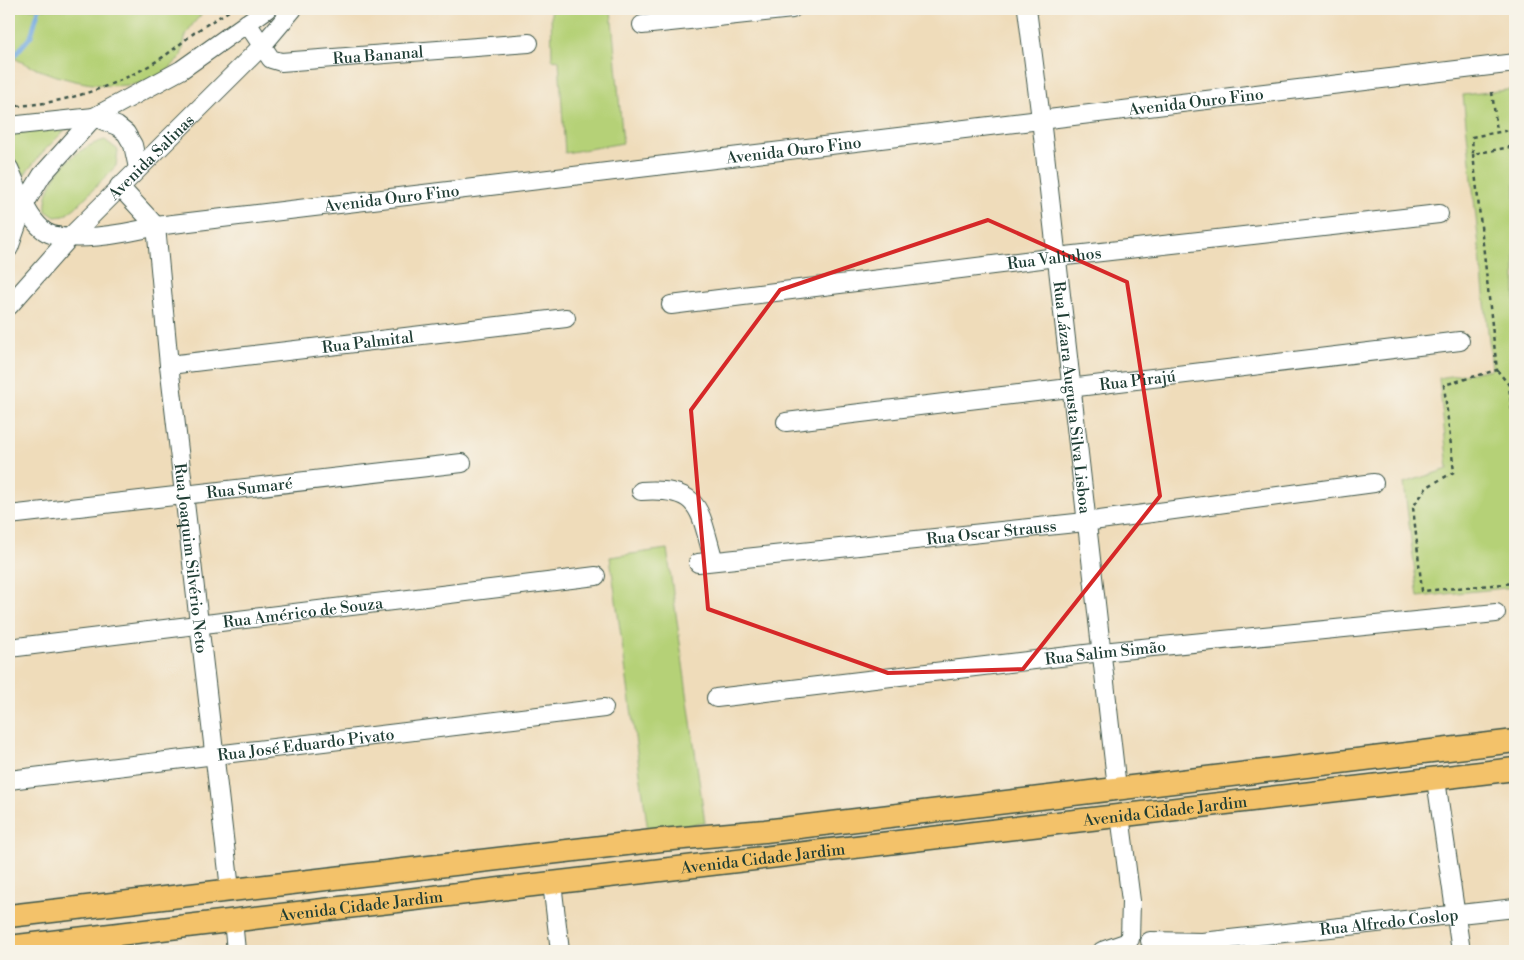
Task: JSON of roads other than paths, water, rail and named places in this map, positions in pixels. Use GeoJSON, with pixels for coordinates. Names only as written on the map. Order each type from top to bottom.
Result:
{"type":"FeatureCollection","features":[{"type":"Feature","properties":{"kind":"main road","name":"Avenida Cidade Jardim"},"geometry":{"type":"LineString","coordinates":[[9,916],[651,841],[765,831],[1515,741]]}},
{"type":"Feature","properties":{"kind":"main road","name":"Avenida Cidade Jardim"},"geometry":{"type":"LineString","coordinates":[[9,947],[1515,770]]}},
{"type":"Feature","properties":{"kind":"main road"},"geometry":{"type":"LineString","coordinates":[[765,831],[769,857]]}},
{"type":"Feature","properties":{"kind":"main road"},"geometry":{"type":"LineString","coordinates":[[465,862],[470,892]]}},
{"type":"Feature","properties":{"kind":"street"},"geometry":{"type":"LineString","coordinates":[[9,248],[24,205],[42,175],[94,117],[181,70],[267,9]]}},
{"type":"Feature","properties":{"kind":"street","name":"Avenida Salinas"},"geometry":{"type":"LineString","coordinates":[[9,306],[71,236],[119,186],[262,46],[293,9]]}},
{"type":"Feature","properties":{"kind":"street"},"geometry":{"type":"LineString","coordinates":[[642,25],[792,9]]}},
{"type":"Feature","properties":{"kind":"street","name":"Rua Lázara Augusta Silva Lisboa"},"geometry":{"type":"LineString","coordinates":[[1027,9],[1117,788]]}},
{"type":"Feature","properties":{"kind":"street","name":"Rua Bananal"},"geometry":{"type":"LineString","coordinates":[[248,22],[271,58],[281,62],[529,43]]}},
{"type":"Feature","properties":{"kind":"street","name":"Avenida Ouro Fino"},"geometry":{"type":"LineString","coordinates":[[9,168],[24,205],[43,231],[60,236],[99,237],[156,226],[1515,63]]}},
{"type":"Feature","properties":{"kind":"street"},"geometry":{"type":"LineString","coordinates":[[9,126],[94,117],[117,126],[126,133],[133,145],[138,168]]}},
{"type":"Feature","properties":{"kind":"street"},"geometry":{"type":"LineString","coordinates":[[119,186],[156,226]]}},
{"type":"Feature","properties":{"kind":"street","name":"Rua Valinhos"},"geometry":{"type":"LineString","coordinates":[[671,306],[1057,257],[1439,214]]}},
{"type":"Feature","properties":{"kind":"street","name":"Rua Joaquim Silvério Neto"},"geometry":{"type":"LineString","coordinates":[[156,226],[169,365],[186,495],[199,626],[230,889]]}},
{"type":"Feature","properties":{"kind":"street","name":"Rua Palmital"},"geometry":{"type":"LineString","coordinates":[[169,365],[566,318]]}},
{"type":"Feature","properties":{"kind":"street","name":"Rua Pirajú"},"geometry":{"type":"LineString","coordinates":[[786,422],[1460,341]]}},
{"type":"Feature","properties":{"kind":"street","name":"Rua Sumaré"},"geometry":{"type":"LineString","coordinates":[[9,515],[462,462]]}},
{"type":"Feature","properties":{"kind":"street","name":"Rua Oscar Strauss"},"geometry":{"type":"LineString","coordinates":[[641,491],[663,490],[688,497],[700,511],[706,562],[1085,522],[1374,483]]}},
{"type":"Feature","properties":{"kind":"street","name":"Rua Américo de Souza"},"geometry":{"type":"LineString","coordinates":[[9,648],[596,576]]}},
{"type":"Feature","properties":{"kind":"street","name":"Rua Salim Simão"},"geometry":{"type":"LineString","coordinates":[[716,698],[1102,652],[1496,613]]}},
{"type":"Feature","properties":{"kind":"street","name":"Rua José Eduardo Pivato"},"geometry":{"type":"LineString","coordinates":[[9,780],[604,708]]}},
{"type":"Feature","properties":{"kind":"street"},"geometry":{"type":"LineString","coordinates":[[1436,780],[1461,951]]}},
{"type":"Feature","properties":{"kind":"street"},"geometry":{"type":"LineString","coordinates":[[1120,815],[1131,900],[1139,944]]}},
{"type":"Feature","properties":{"kind":"street"},"geometry":{"type":"LineString","coordinates":[[552,883],[560,951]]}},
{"type":"Feature","properties":{"kind":"street","name":"Rua Alfredo Coslop"},"geometry":{"type":"LineString","coordinates":[[1202,942],[1515,908]]}},
{"type":"Feature","properties":{"kind":"street"},"geometry":{"type":"LineString","coordinates":[[233,920],[236,951]]}},
{"type":"Feature","properties":{"kind":"street"},"geometry":{"type":"LineString","coordinates":[[1102,951],[1139,944],[1202,942]]}},
{"type":"Feature","properties":{"kind":"street"},"geometry":{"type":"LineString","coordinates":[[1178,951],[1202,942]]}},
{"type":"Feature","properties":{"kind":"waterway"},"geometry":{"type":"LineString","coordinates":[[9,62],[31,36],[39,9]]}}]}
